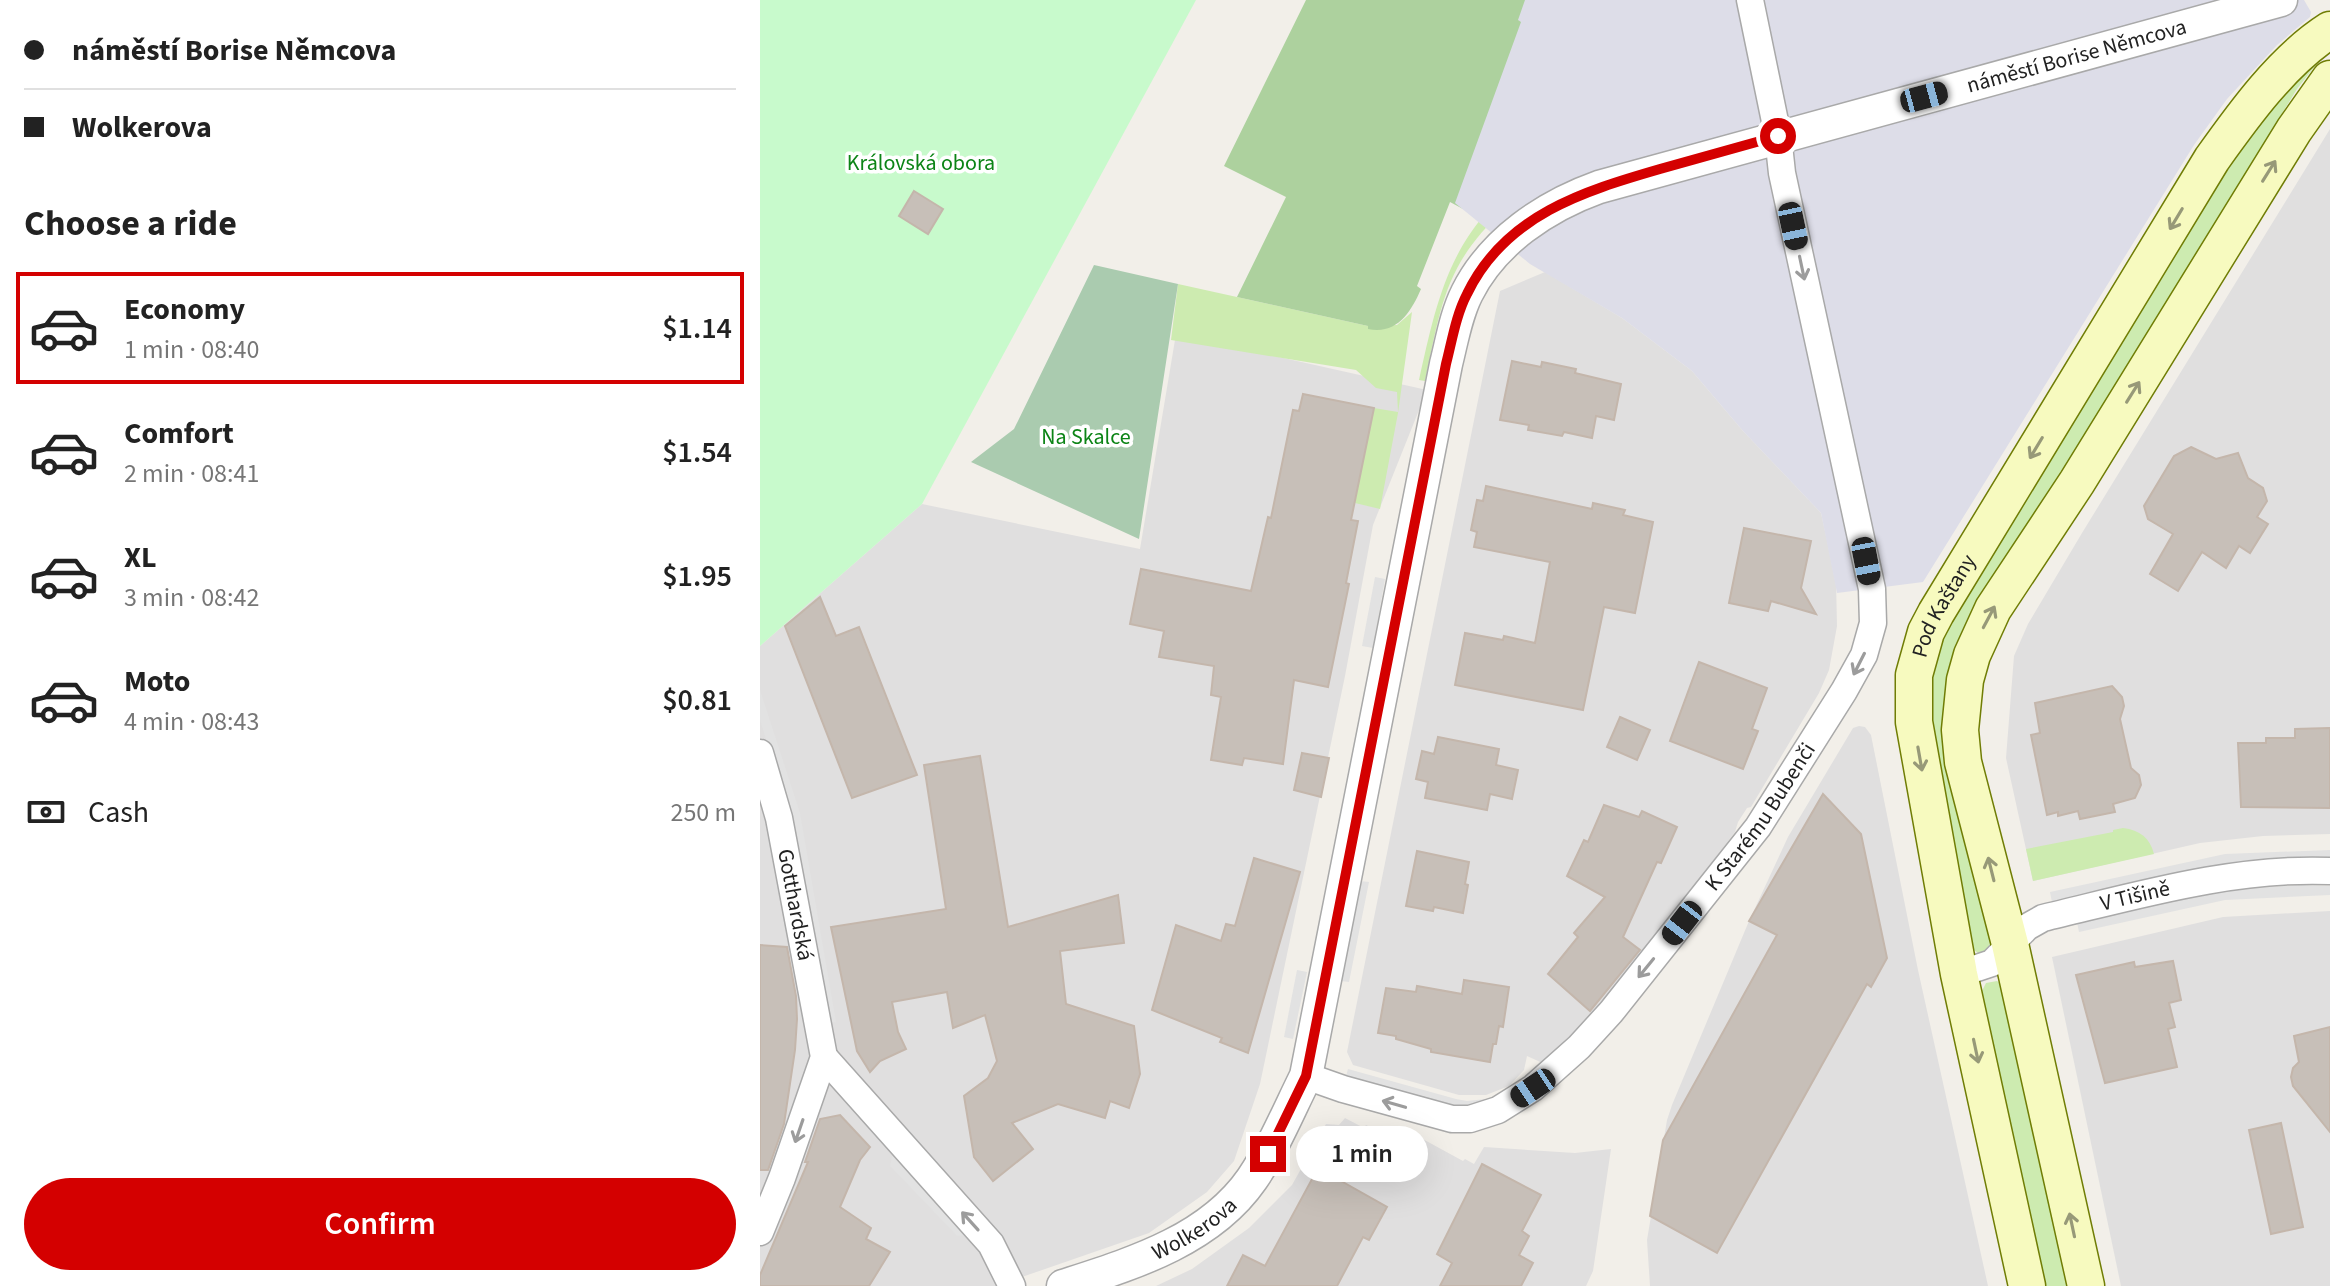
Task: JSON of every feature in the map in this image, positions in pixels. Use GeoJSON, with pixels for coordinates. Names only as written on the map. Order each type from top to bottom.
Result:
{"type":"FeatureCollection","features":[{"type":"Feature","properties":{"kind":"main road","name":"Pod Kaštany"},"geometry":{"type":"LineString","coordinates":[[2027,1286],[1959,974],[1914,722],[1914,675],[1926,632],[2212,159],[2262,94],[2296,58],[2330,30]]}},
{"type":"Feature","properties":{"kind":"main road","name":"Pod Kaštany"},"geometry":{"type":"LineString","coordinates":[[2086,1286],[2010,944],[1963,762],[1961,705],[1972,655],[1993,609],[2077,482],[2294,130],[2330,79]]}},
{"type":"Feature","properties":{"kind":"street"},"geometry":{"type":"LineString","coordinates":[[1750,0],[1778,136]]}},
{"type":"Feature","properties":{"kind":"street","name":"náměstí Borise Němcova"},"geometry":{"type":"LineString","coordinates":[[1505,244],[1543,213],[1575,195],[1778,136],[2281,0]]}},
{"type":"Feature","properties":{"kind":"street","name":"K Starému Bubenči"},"geometry":{"type":"LineString","coordinates":[[1306,1076],[1452,1119],[1470,1119],[1491,1113],[1533,1088],[1579,1047],[1611,1012],[1758,827],[1864,655],[1873,623],[1872,589],[1782,173],[1778,136]]}},
{"type":"Feature","properties":{"kind":"street","name":"Wolkerova"},"geometry":{"type":"LineString","coordinates":[[1063,1286],[1127,1265],[1169,1246],[1212,1219],[1232,1202],[1268,1154],[1306,1076],[1446,364],[1466,296],[1481,270],[1505,244]]}},
{"type":"Feature","properties":{"kind":"street","name":"Gotthardská"},"geometry":{"type":"LineString","coordinates":[[760,753],[779,818],[824,1057],[760,1232]]}},
{"type":"Feature","properties":{"kind":"street","name":"V Tišině"},"geometry":{"type":"LineString","coordinates":[[1959,974],[1992,963],[2027,927],[2043,918],[2191,883],[2274,872],[2330,871]]}},
{"type":"Feature","properties":{"kind":"street"},"geometry":{"type":"LineString","coordinates":[[824,1057],[991,1244],[1012,1286]]}},
{"type":"Feature","properties":{"kind":"shaded area"},"geometry":{"type":"Polygon","coordinates":[[[1525,0],[2304,0],[2311,12],[2310,17],[2277,45],[2227,99],[2194,145],[1923,582],[1837,593],[1821,513],[1743,431],[1692,371],[1622,318],[1530,264],[1455,203],[1521,22],[1518,20],[1525,0]]]}},
{"type":"Feature","properties":{"kind":"shaded area"},"geometry":{"type":"Polygon","coordinates":[[[2330,129],[2330,834],[2263,836],[2200,843],[2033,881],[2006,758],[2014,656],[2028,624],[2082,533],[2330,129]]]}},
{"type":"Feature","properties":{"kind":"shaded area"},"geometry":{"type":"Polygon","coordinates":[[[1545,272],[1622,318],[1692,371],[1743,431],[1821,513],[1836,581],[1837,626],[1829,670],[1819,693],[1751,807],[1738,822],[1735,832],[1648,948],[1547,1065],[1527,1056],[1524,1070],[1509,1086],[1486,1095],[1459,1095],[1353,1065],[1347,1052],[1500,291],[1545,272]]]}},
{"type":"Feature","properties":{"kind":"shaded area"},"geometry":{"type":"Polygon","coordinates":[[[1176,334],[1427,390],[1373,525],[1345,676],[1260,1084],[1234,1161],[1207,1192],[1149,1233],[996,1286],[760,1286],[760,646],[922,504],[1140,549],[1176,334]]]}},
{"type":"Feature","properties":{"kind":"shaded area"},"geometry":{"type":"Polygon","coordinates":[[[1375,577],[1385,579],[1373,648],[1362,646],[1375,577]]]}},
{"type":"Feature","properties":{"kind":"shaded area"},"geometry":{"type":"Polygon","coordinates":[[[760,690],[800,813],[836,1022],[826,1024],[790,816],[760,720],[760,690]]]}},
{"type":"Feature","properties":{"kind":"shaded area"},"geometry":{"type":"Polygon","coordinates":[[[1865,727],[1871,735],[1918,970],[1988,1286],[1650,1286],[1647,1240],[1672,1105],[1749,921],[1788,837],[1853,728],[1865,727]]]}},
{"type":"Feature","properties":{"kind":"shaded area"},"geometry":{"type":"Polygon","coordinates":[[[2330,850],[2330,860],[2226,865],[2052,902],[2050,892],[2225,854],[2330,850]]]}},
{"type":"Feature","properties":{"kind":"shaded area"},"geometry":{"type":"Polygon","coordinates":[[[1360,881],[1369,882],[1349,982],[1341,981],[1360,881]]]}},
{"type":"Feature","properties":{"kind":"shaded area"},"geometry":{"type":"Polygon","coordinates":[[[2330,886],[2330,895],[2225,900],[2079,932],[2077,922],[2221,890],[2330,886]]]}},
{"type":"Feature","properties":{"kind":"shaded area"},"geometry":{"type":"Polygon","coordinates":[[[2330,911],[2330,1286],[2121,1286],[2052,957],[2223,917],[2330,911]]]}},
{"type":"Feature","properties":{"kind":"shaded area"},"geometry":{"type":"Polygon","coordinates":[[[1297,970],[1307,972],[1293,1039],[1284,1037],[1297,970]]]}},
{"type":"Feature","properties":{"kind":"shaded area"},"geometry":{"type":"Polygon","coordinates":[[[1348,1069],[1456,1099],[1486,1099],[1489,1108],[1466,1111],[1345,1080],[1348,1069]]]}},
{"type":"Feature","properties":{"kind":"shaded area"},"geometry":{"type":"Polygon","coordinates":[[[1345,1118],[1364,1128],[1366,1125],[1381,1132],[1383,1129],[1399,1137],[1401,1133],[1417,1141],[1419,1137],[1474,1164],[1484,1147],[1575,1153],[1611,1149],[1593,1271],[1586,1286],[1156,1286],[1192,1269],[1249,1228],[1292,1185],[1326,1124],[1339,1125],[1345,1118]]]}},
{"type":"Feature","properties":{"kind":"shaded area"},"geometry":{"type":"Polygon","coordinates":[[[893,1151],[975,1238],[957,1236],[890,1166],[893,1151]]]}},
{"type":"Feature","properties":{"kind":"green space","name":"Královská obora"},"geometry":{"type":"Polygon","coordinates":[[[760,0],[1196,0],[922,504],[760,646],[760,0]]]}},
{"type":"Feature","properties":{"kind":"green space"},"geometry":{"type":"Polygon","coordinates":[[[1306,0],[1590,0],[1463,209],[1450,202],[1417,286],[1421,289],[1417,298],[1402,320],[1387,329],[1368,329],[1368,326],[1237,297],[1286,197],[1224,166],[1306,0]]]}},
{"type":"Feature","properties":{"kind":"green space"},"geometry":{"type":"Polygon","coordinates":[[[2325,53],[2297,89],[1991,590],[1964,643],[1994,940],[1990,950],[1978,953],[1969,946],[1926,729],[1928,670],[1938,632],[2261,111],[2325,53]]]}},
{"type":"Feature","properties":{"kind":"green space"},"geometry":{"type":"Polygon","coordinates":[[[1505,209],[1469,248],[1458,267],[1448,287],[1425,381],[1419,380],[1442,291],[1460,250],[1487,212],[1505,209]]]}},
{"type":"Feature","properties":{"kind":"green space","name":"Na Skalce"},"geometry":{"type":"Polygon","coordinates":[[[1094,265],[1178,284],[1139,539],[971,462],[1014,429],[1094,265]]]}},
{"type":"Feature","properties":{"kind":"green space"},"geometry":{"type":"Polygon","coordinates":[[[1178,284],[1368,326],[1397,325],[1412,312],[1398,413],[1380,509],[1355,503],[1374,408],[1398,412],[1397,392],[1376,388],[1356,370],[1171,340],[1178,284]]]}},
{"type":"Feature","properties":{"kind":"green space"},"geometry":{"type":"Polygon","coordinates":[[[2123,828],[2143,836],[2154,854],[2033,881],[2026,849],[2123,828]]]}},
{"type":"Feature","properties":{"kind":"green space"},"geometry":{"type":"Polygon","coordinates":[[[1997,981],[2005,987],[2070,1286],[2044,1286],[1981,993],[1986,983],[1997,981]]]}},
{"type":"Feature","properties":{"kind":"building"},"geometry":{"type":"Polygon","coordinates":[[[914,191],[943,209],[928,234],[899,216],[914,191]]]}},
{"type":"Feature","properties":{"kind":"building"},"geometry":{"type":"Polygon","coordinates":[[[1512,361],[1541,367],[1542,362],[1576,369],[1575,373],[1621,384],[1614,420],[1596,416],[1592,438],[1564,432],[1562,436],[1528,430],[1529,425],[1500,420],[1512,361]]]}},
{"type":"Feature","properties":{"kind":"building"},"geometry":{"type":"Polygon","coordinates":[[[1303,394],[1374,408],[1351,520],[1358,521],[1328,687],[1294,680],[1283,764],[1244,758],[1242,765],[1211,760],[1221,697],[1211,695],[1214,666],[1159,657],[1164,631],[1130,624],[1141,569],[1251,591],[1268,517],[1271,518],[1293,410],[1299,411],[1303,394]]]}},
{"type":"Feature","properties":{"kind":"building"},"geometry":{"type":"Polygon","coordinates":[[[2191,447],[2216,459],[2238,453],[2248,478],[2263,488],[2267,501],[2257,517],[2268,524],[2250,553],[2239,546],[2226,568],[2202,552],[2178,591],[2150,574],[2173,534],[2148,519],[2144,506],[2174,456],[2191,447]]]}},
{"type":"Feature","properties":{"kind":"building"},"geometry":{"type":"Polygon","coordinates":[[[1486,486],[1592,509],[1593,503],[1625,510],[1623,515],[1653,522],[1635,613],[1604,607],[1583,710],[1455,685],[1465,633],[1503,640],[1504,636],[1535,643],[1550,562],[1474,547],[1477,532],[1471,530],[1477,500],[1483,501],[1486,486]]]}},
{"type":"Feature","properties":{"kind":"building"},"geometry":{"type":"Polygon","coordinates":[[[1744,528],[1811,541],[1801,588],[1816,614],[1771,601],[1768,611],[1729,603],[1744,528]]]}},
{"type":"Feature","properties":{"kind":"building"},"geometry":{"type":"Polygon","coordinates":[[[820,597],[836,636],[859,627],[917,775],[852,798],[785,626],[820,597]]]}},
{"type":"Feature","properties":{"kind":"building"},"geometry":{"type":"Polygon","coordinates":[[[1699,662],[1767,688],[1752,729],[1758,731],[1743,769],[1670,741],[1699,662]]]}},
{"type":"Feature","properties":{"kind":"building"},"geometry":{"type":"Polygon","coordinates":[[[2112,686],[2122,697],[2124,706],[2120,719],[2131,768],[2139,775],[2141,785],[2135,798],[2113,804],[2115,812],[2080,819],[2078,811],[2047,815],[2031,735],[2040,733],[2035,703],[2112,686]]]}},
{"type":"Feature","properties":{"kind":"building"},"geometry":{"type":"Polygon","coordinates":[[[1620,717],[1650,730],[1637,760],[1607,747],[1620,717]]]}},
{"type":"Feature","properties":{"kind":"building"},"geometry":{"type":"Polygon","coordinates":[[[2330,728],[2330,808],[2241,807],[2238,743],[2266,743],[2266,738],[2295,738],[2295,729],[2330,728]]]}},
{"type":"Feature","properties":{"kind":"building"},"geometry":{"type":"Polygon","coordinates":[[[1438,737],[1499,749],[1496,765],[1518,770],[1512,799],[1490,794],[1487,810],[1425,798],[1428,782],[1416,779],[1422,751],[1434,754],[1438,737]]]}},
{"type":"Feature","properties":{"kind":"building"},"geometry":{"type":"Polygon","coordinates":[[[1302,753],[1329,758],[1321,797],[1294,790],[1302,753]]]}},
{"type":"Feature","properties":{"kind":"building"},"geometry":{"type":"Polygon","coordinates":[[[980,756],[1008,927],[1118,895],[1124,943],[1060,951],[1066,1004],[1134,1026],[1140,1074],[1129,1108],[1110,1101],[1105,1118],[1058,1104],[1012,1123],[1033,1149],[993,1181],[974,1157],[964,1096],[988,1078],[997,1061],[985,1015],[953,1028],[947,992],[892,1002],[898,1032],[906,1049],[880,1061],[870,1072],[857,1051],[831,927],[946,909],[924,765],[980,756]]]}},
{"type":"Feature","properties":{"kind":"building"},"geometry":{"type":"Polygon","coordinates":[[[1823,794],[1861,834],[1887,958],[1871,987],[1867,984],[1717,1253],[1650,1216],[1663,1140],[1777,935],[1749,921],[1823,794]]]}},
{"type":"Feature","properties":{"kind":"building"},"geometry":{"type":"Polygon","coordinates":[[[1604,805],[1639,817],[1642,811],[1677,827],[1661,863],[1657,862],[1623,937],[1640,950],[1590,1011],[1548,974],[1578,937],[1574,933],[1605,897],[1567,876],[1584,840],[1588,842],[1604,805]]]}},
{"type":"Feature","properties":{"kind":"building"},"geometry":{"type":"Polygon","coordinates":[[[1417,851],[1469,862],[1463,913],[1434,907],[1433,911],[1406,906],[1417,851]]]}},
{"type":"Feature","properties":{"kind":"building"},"geometry":{"type":"Polygon","coordinates":[[[1254,858],[1300,872],[1248,1053],[1220,1042],[1222,1038],[1152,1010],[1176,925],[1221,941],[1226,924],[1235,926],[1254,858]]]}},
{"type":"Feature","properties":{"kind":"building"},"geometry":{"type":"Polygon","coordinates":[[[760,945],[787,947],[797,1019],[784,1124],[768,1170],[760,1170],[760,945]]]}},
{"type":"Feature","properties":{"kind":"building"},"geometry":{"type":"Polygon","coordinates":[[[2173,961],[2181,1000],[2169,1003],[2175,1027],[2168,1029],[2177,1067],[2105,1083],[2076,975],[2134,962],[2135,967],[2173,961]]]}},
{"type":"Feature","properties":{"kind":"building"},"geometry":{"type":"Polygon","coordinates":[[[1464,980],[1509,987],[1503,1027],[1499,1026],[1490,1062],[1431,1052],[1431,1049],[1396,1039],[1396,1036],[1378,1033],[1386,988],[1416,992],[1417,986],[1462,994],[1464,980]]]}},
{"type":"Feature","properties":{"kind":"building"},"geometry":{"type":"Polygon","coordinates":[[[2330,1027],[2330,1132],[2293,1086],[2291,1077],[2293,1068],[2299,1062],[2294,1036],[2330,1027]]]}},
{"type":"Feature","properties":{"kind":"building"},"geometry":{"type":"Polygon","coordinates":[[[840,1115],[870,1147],[860,1160],[840,1207],[871,1228],[866,1239],[890,1252],[869,1286],[760,1286],[760,1275],[808,1162],[805,1162],[820,1119],[840,1115]]]}},
{"type":"Feature","properties":{"kind":"building"},"geometry":{"type":"Polygon","coordinates":[[[2281,1123],[2303,1227],[2271,1234],[2249,1130],[2281,1123]]]}},
{"type":"Feature","properties":{"kind":"building"},"geometry":{"type":"Polygon","coordinates":[[[1482,1164],[1541,1195],[1522,1231],[1529,1236],[1519,1255],[1533,1263],[1521,1286],[1440,1286],[1452,1263],[1437,1254],[1482,1164]]]}},
{"type":"Feature","properties":{"kind":"building"},"geometry":{"type":"Polygon","coordinates":[[[1318,1168],[1387,1207],[1369,1240],[1363,1237],[1337,1286],[1227,1286],[1243,1255],[1265,1266],[1318,1168]]]}},
{"type":"Feature","properties":{"kind":"route"},"geometry":{"type":"LineString","coordinates":[[1268,1154],[1306,1076],[1446,364],[1466,296],[1481,270],[1505,244],[1543,213],[1575,195],[1778,136]]}}]}
